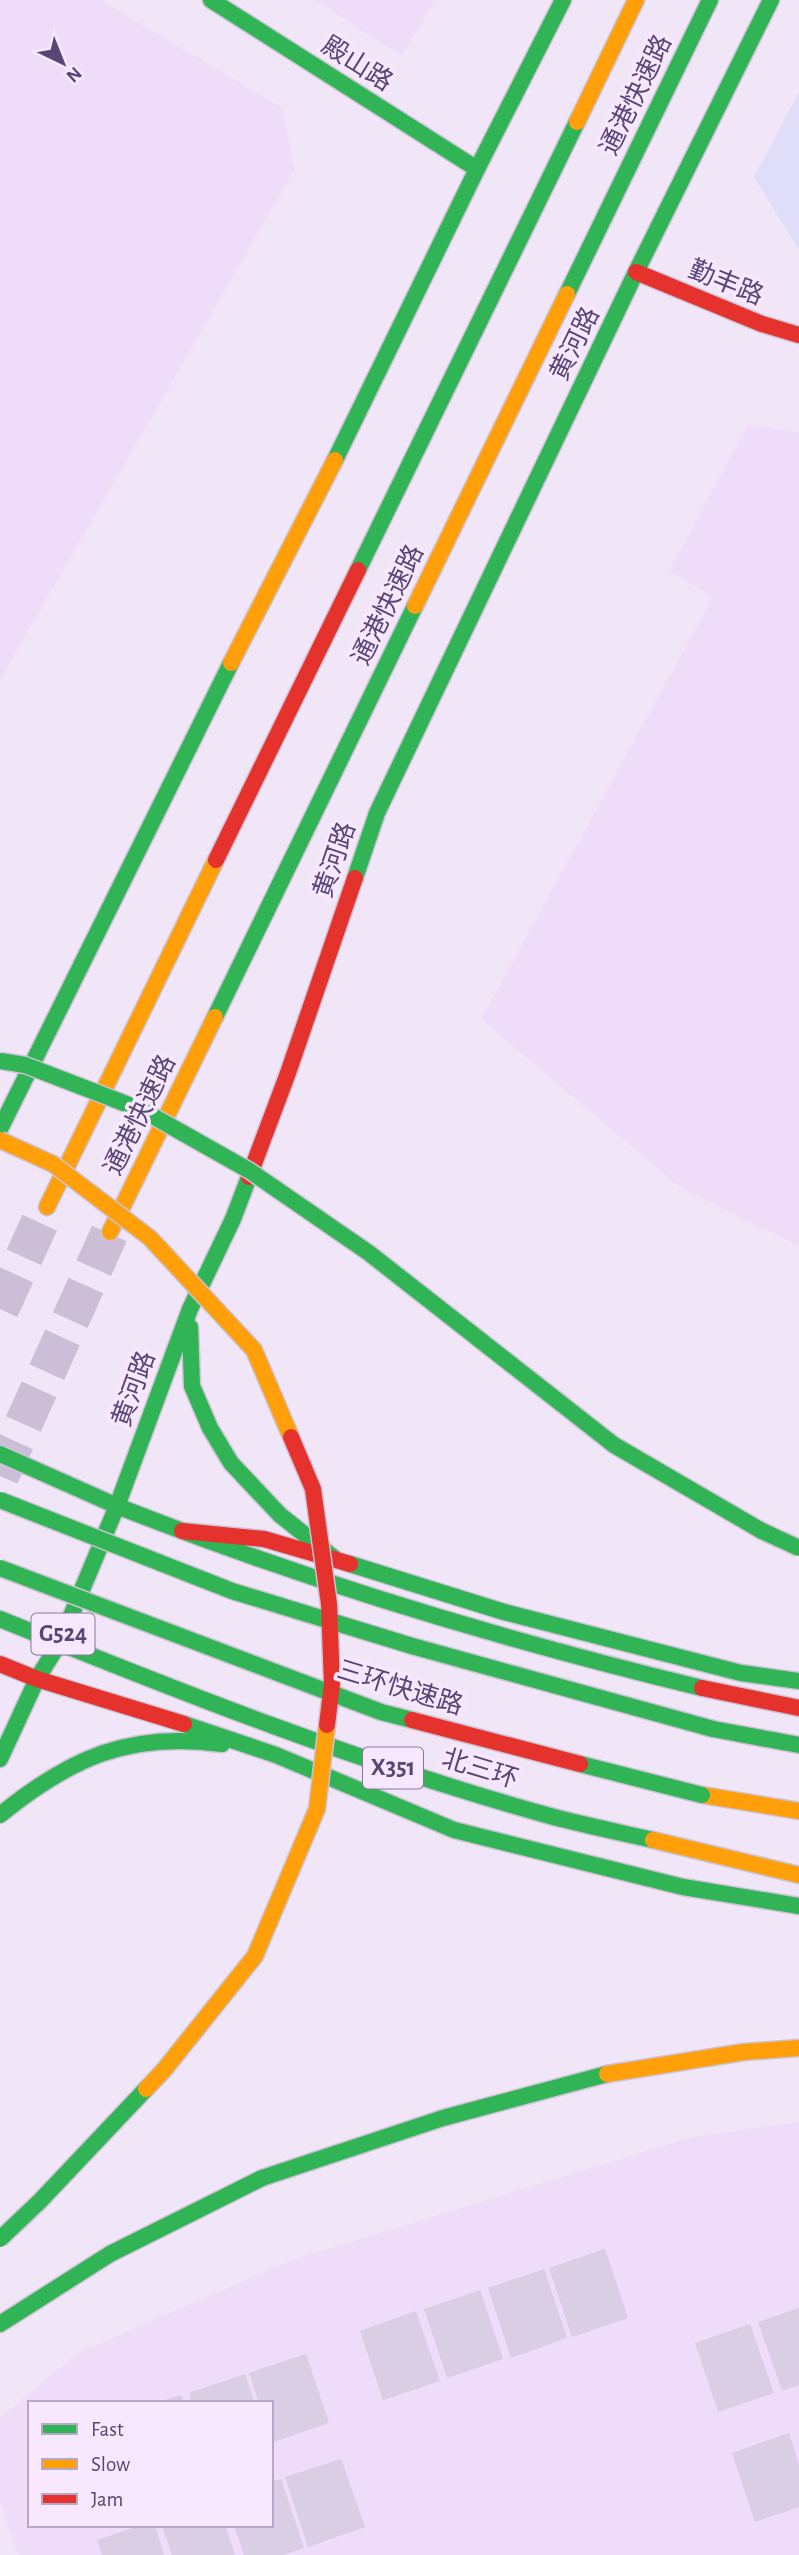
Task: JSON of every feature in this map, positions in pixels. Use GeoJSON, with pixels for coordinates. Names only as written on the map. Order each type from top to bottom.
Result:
{"type":"FeatureCollection","features":[{"type":"Feature","properties":{"kind":"main road","name":"殿山路"},"geometry":{"type":"LineString","coordinates":[[211,0],[477,169]]}},
{"type":"Feature","properties":{"kind":"main road"},"geometry":{"type":"LineString","coordinates":[[0,1129],[199,724],[351,429],[477,169],[563,0]]}},
{"type":"Feature","properties":{"kind":"main road","name":"通港快速路"},"geometry":{"type":"LineString","coordinates":[[47,1207],[636,0]]}},
{"type":"Feature","properties":{"kind":"main road","name":"通港快速路"},"geometry":{"type":"LineString","coordinates":[[110,1232],[710,0]]}},
{"type":"Feature","properties":{"kind":"main road","name":"黄河路"},"geometry":{"type":"LineString","coordinates":[[0,1759],[37,1679],[60,1642],[117,1506],[190,1308],[233,1219],[274,1110],[377,813],[636,272],[771,0]]}},
{"type":"Feature","properties":{"kind":"main road","name":"勤丰路"},"geometry":{"type":"LineString","coordinates":[[636,272],[762,324],[799,335]]}},
{"type":"Feature","properties":{"kind":"main road"},"geometry":{"type":"LineString","coordinates":[[109,872],[199,724]]}},
{"type":"Feature","properties":{"kind":"main road"},"geometry":{"type":"LineString","coordinates":[[0,1071],[6,1056],[142,1110],[250,1171],[369,1253],[614,1445],[762,1531],[799,1548]]}},
{"type":"Feature","properties":{"kind":"main road"},"geometry":{"type":"LineString","coordinates":[[0,1140],[53,1164],[150,1238],[254,1350],[313,1489],[329,1604],[332,1684],[317,1809],[255,1956],[164,2070],[40,2201],[0,2239]]}},
{"type":"Feature","properties":{"kind":"main road"},"geometry":{"type":"LineString","coordinates":[[190,1308],[192,1386],[210,1428],[231,1463],[259,1495],[302,1534],[336,1559]]}},
{"type":"Feature","properties":{"kind":"main road"},"geometry":{"type":"LineString","coordinates":[[0,1454],[117,1506],[229,1550],[414,1610],[615,1667],[799,1708]]}},
{"type":"Feature","properties":{"kind":"main road","name":"三环快速路"},"geometry":{"type":"LineString","coordinates":[[0,1500],[232,1591],[399,1642],[713,1730],[799,1745]]}},
{"type":"Feature","properties":{"kind":"main road"},"geometry":{"type":"LineString","coordinates":[[182,1531],[264,1539],[504,1612],[617,1642],[741,1673],[799,1681]]}},
{"type":"Feature","properties":{"kind":"main road","name":"三环快速路"},"geometry":{"type":"LineString","coordinates":[[0,1568],[381,1712],[702,1795],[799,1811]]}},
{"type":"Feature","properties":{"kind":"main road","name":"北三环"},"geometry":{"type":"LineString","coordinates":[[0,1619],[181,1692],[369,1760],[550,1816],[799,1875]]}},
{"type":"Feature","properties":{"kind":"main road"},"geometry":{"type":"LineString","coordinates":[[0,1664],[37,1679],[276,1755],[454,1829],[683,1887],[799,1906]]}},
{"type":"Feature","properties":{"kind":"main road"},"geometry":{"type":"LineString","coordinates":[[0,1815],[24,1794],[58,1771],[90,1756],[132,1745],[182,1738],[276,1755]]}},
{"type":"Feature","properties":{"kind":"main road"},"geometry":{"type":"LineString","coordinates":[[0,2324],[110,2254],[262,2178],[443,2119],[598,2075],[744,2052],[799,2048]]}},
{"type":"Feature","properties":{"kind":"shaded area"},"geometry":{"type":"Polygon","coordinates":[[[0,0],[101,0],[282,108],[295,169],[0,680],[0,0]]]}},
{"type":"Feature","properties":{"kind":"shaded area"},"geometry":{"type":"Polygon","coordinates":[[[315,0],[435,0],[402,56],[315,0]]]}},
{"type":"Feature","properties":{"kind":"shaded area"},"geometry":{"type":"Polygon","coordinates":[[[799,92],[799,250],[754,177],[799,92]]]}},
{"type":"Feature","properties":{"kind":"shaded area"},"geometry":{"type":"Polygon","coordinates":[[[748,424],[799,433],[799,1246],[681,1188],[481,1019],[713,597],[669,571],[748,424]]]}},
{"type":"Feature","properties":{"kind":"shaded area"},"geometry":{"type":"Polygon","coordinates":[[[799,2122],[799,2555],[18,2555],[0,2503],[0,2418],[78,2353],[292,2260],[692,2137],[799,2122]]]}},
{"type":"Feature","properties":{"kind":"building"},"geometry":{"type":"Polygon","coordinates":[[[605,2249],[628,2318],[572,2337],[549,2268],[605,2249]]]}},
{"type":"Feature","properties":{"kind":"building"},"geometry":{"type":"Polygon","coordinates":[[[544,2269],[567,2338],[511,2358],[488,2288],[544,2269]]]}},
{"type":"Feature","properties":{"kind":"building"},"geometry":{"type":"Polygon","coordinates":[[[480,2290],[503,2359],[447,2378],[424,2309],[480,2290]]]}},
{"type":"Feature","properties":{"kind":"building"},"geometry":{"type":"Polygon","coordinates":[[[799,2308],[799,2385],[782,2391],[758,2322],[799,2308]]]}},
{"type":"Feature","properties":{"kind":"building"},"geometry":{"type":"Polygon","coordinates":[[[416,2311],[440,2381],[383,2400],[360,2331],[416,2311]]]}},
{"type":"Feature","properties":{"kind":"building"},"geometry":{"type":"Polygon","coordinates":[[[750,2324],[774,2393],[718,2412],[695,2343],[750,2324]]]}},
{"type":"Feature","properties":{"kind":"building"},"geometry":{"type":"Polygon","coordinates":[[[306,2354],[329,2423],[273,2442],[273,2401],[258,2401],[249,2373],[306,2354]]]}},
{"type":"Feature","properties":{"kind":"building"},"geometry":{"type":"Polygon","coordinates":[[[245,2374],[254,2401],[191,2401],[189,2393],[245,2374]]]}},
{"type":"Feature","properties":{"kind":"building"},"geometry":{"type":"Polygon","coordinates":[[[181,2395],[183,2401],[162,2401],[181,2395]]]}},
{"type":"Feature","properties":{"kind":"building"},"geometry":{"type":"Polygon","coordinates":[[[789,2433],[799,2465],[799,2507],[755,2522],[732,2453],[789,2433]]]}},
{"type":"Feature","properties":{"kind":"building"},"geometry":{"type":"Polygon","coordinates":[[[341,2459],[365,2527],[308,2547],[285,2477],[341,2459]]]}},
{"type":"Feature","properties":{"kind":"building"},"geometry":{"type":"Polygon","coordinates":[[[281,2479],[304,2548],[283,2555],[244,2555],[235,2527],[273,2527],[273,2481],[281,2479]]]}},
{"type":"Feature","properties":{"kind":"building"},"geometry":{"type":"Polygon","coordinates":[[[135,2527],[156,2527],[164,2555],[102,2555],[97,2540],[135,2527]]]}},
{"type":"Feature","properties":{"kind":"building"},"geometry":{"type":"Polygon","coordinates":[[[163,2527],[226,2527],[235,2555],[172,2555],[163,2527]]]}},
{"type":"Feature","properties":{"kind":"tunnel"},"geometry":{"type":"LineString","coordinates":[[0,1309],[47,1207]]}},
{"type":"Feature","properties":{"kind":"tunnel"},"geometry":{"type":"LineString","coordinates":[[0,1476],[110,1232]]}},
{"type":"Feature","properties":{"kind":"traffic: fast"},"geometry":{"type":"LineString","coordinates":[[211,0],[477,169]]}},
{"type":"Feature","properties":{"kind":"traffic: fast"},"geometry":{"type":"LineString","coordinates":[[335,460],[563,0]]}},
{"type":"Feature","properties":{"kind":"traffic: fast"},"geometry":{"type":"LineString","coordinates":[[567,294],[710,0]]}},
{"type":"Feature","properties":{"kind":"traffic: fast"},"geometry":{"type":"LineString","coordinates":[[355,878],[377,813],[636,272],[771,0]]}},
{"type":"Feature","properties":{"kind":"traffic: fast"},"geometry":{"type":"LineString","coordinates":[[358,570],[577,122]]}},
{"type":"Feature","properties":{"kind":"traffic: fast"},"geometry":{"type":"LineString","coordinates":[[215,1017],[415,606]]}},
{"type":"Feature","properties":{"kind":"traffic: fast"},"geometry":{"type":"LineString","coordinates":[[0,1129],[231,663]]}},
{"type":"Feature","properties":{"kind":"traffic: fast"},"geometry":{"type":"LineString","coordinates":[[0,1061],[25,1065],[142,1110],[250,1171],[369,1253],[614,1445],[762,1531],[799,1548]]}},
{"type":"Feature","properties":{"kind":"traffic: fast"},"geometry":{"type":"LineString","coordinates":[[249,1177],[233,1219],[190,1309],[117,1506],[261,1559],[406,1607],[553,1650],[702,1688]]}},
{"type":"Feature","properties":{"kind":"traffic: fast"},"geometry":{"type":"LineString","coordinates":[[190,1327],[192,1386],[210,1428],[231,1463],[280,1515],[334,1558]]}},
{"type":"Feature","properties":{"kind":"traffic: fast"},"geometry":{"type":"LineString","coordinates":[[0,1454],[117,1506],[60,1642],[37,1679],[0,1759]]}},
{"type":"Feature","properties":{"kind":"traffic: fast"},"geometry":{"type":"LineString","coordinates":[[0,1500],[232,1591],[412,1646],[713,1729]]}},
{"type":"Feature","properties":{"kind":"traffic: fast"},"geometry":{"type":"LineString","coordinates":[[350,1564],[504,1612],[741,1673],[799,1681]]}},
{"type":"Feature","properties":{"kind":"traffic: fast"},"geometry":{"type":"LineString","coordinates":[[0,1568],[381,1712],[412,1720]]}},
{"type":"Feature","properties":{"kind":"traffic: fast"},"geometry":{"type":"LineString","coordinates":[[0,1619],[204,1700],[410,1774],[550,1816],[653,1840]]}},
{"type":"Feature","properties":{"kind":"traffic: fast"},"geometry":{"type":"LineString","coordinates":[[184,1724],[276,1755],[454,1830],[683,1887],[799,1906]]}},
{"type":"Feature","properties":{"kind":"traffic: fast"},"geometry":{"type":"LineString","coordinates":[[713,1729],[799,1745]]}},
{"type":"Feature","properties":{"kind":"traffic: fast"},"geometry":{"type":"LineString","coordinates":[[0,1815],[51,1778],[103,1753],[158,1742],[222,1744]]}},
{"type":"Feature","properties":{"kind":"traffic: fast"},"geometry":{"type":"LineString","coordinates":[[580,1764],[702,1795]]}},
{"type":"Feature","properties":{"kind":"traffic: fast"},"geometry":{"type":"LineString","coordinates":[[0,2324],[110,2254],[262,2178],[443,2118],[607,2074]]}},
{"type":"Feature","properties":{"kind":"traffic: fast"},"geometry":{"type":"LineString","coordinates":[[0,2239],[40,2201],[146,2089]]}},
{"type":"Feature","properties":{"kind":"traffic: slow"},"geometry":{"type":"LineString","coordinates":[[577,122],[636,0]]}},
{"type":"Feature","properties":{"kind":"traffic: slow"},"geometry":{"type":"LineString","coordinates":[[415,606],[567,294]]}},
{"type":"Feature","properties":{"kind":"traffic: slow"},"geometry":{"type":"LineString","coordinates":[[231,663],[335,460]]}},
{"type":"Feature","properties":{"kind":"traffic: slow"},"geometry":{"type":"LineString","coordinates":[[47,1207],[216,860]]}},
{"type":"Feature","properties":{"kind":"traffic: slow"},"geometry":{"type":"LineString","coordinates":[[110,1232],[215,1017]]}},
{"type":"Feature","properties":{"kind":"traffic: slow"},"geometry":{"type":"LineString","coordinates":[[0,1140],[53,1164],[150,1238],[254,1350],[291,1437]]}},
{"type":"Feature","properties":{"kind":"traffic: slow"},"geometry":{"type":"LineString","coordinates":[[146,2089],[255,1956],[317,1809],[327,1725]]}},
{"type":"Feature","properties":{"kind":"traffic: slow"},"geometry":{"type":"LineString","coordinates":[[702,1795],[799,1811]]}},
{"type":"Feature","properties":{"kind":"traffic: slow"},"geometry":{"type":"LineString","coordinates":[[653,1840],[799,1875]]}},
{"type":"Feature","properties":{"kind":"traffic: slow"},"geometry":{"type":"LineString","coordinates":[[607,2074],[744,2052],[799,2048]]}},
{"type":"Feature","properties":{"kind":"traffic: jam"},"geometry":{"type":"LineString","coordinates":[[636,272],[762,324],[799,335]]}},
{"type":"Feature","properties":{"kind":"traffic: jam"},"geometry":{"type":"LineString","coordinates":[[216,860],[358,570]]}},
{"type":"Feature","properties":{"kind":"traffic: jam"},"geometry":{"type":"LineString","coordinates":[[249,1177],[355,878]]}},
{"type":"Feature","properties":{"kind":"traffic: jam"},"geometry":{"type":"LineString","coordinates":[[291,1437],[313,1489],[329,1604],[332,1684],[327,1725]]}},
{"type":"Feature","properties":{"kind":"traffic: jam"},"geometry":{"type":"LineString","coordinates":[[182,1531],[264,1539],[350,1564]]}},
{"type":"Feature","properties":{"kind":"traffic: jam"},"geometry":{"type":"LineString","coordinates":[[0,1664],[37,1679],[184,1724]]}},
{"type":"Feature","properties":{"kind":"traffic: jam"},"geometry":{"type":"LineString","coordinates":[[702,1688],[799,1708]]}},
{"type":"Feature","properties":{"kind":"traffic: jam"},"geometry":{"type":"LineString","coordinates":[[412,1720],[580,1764]]}}]}
